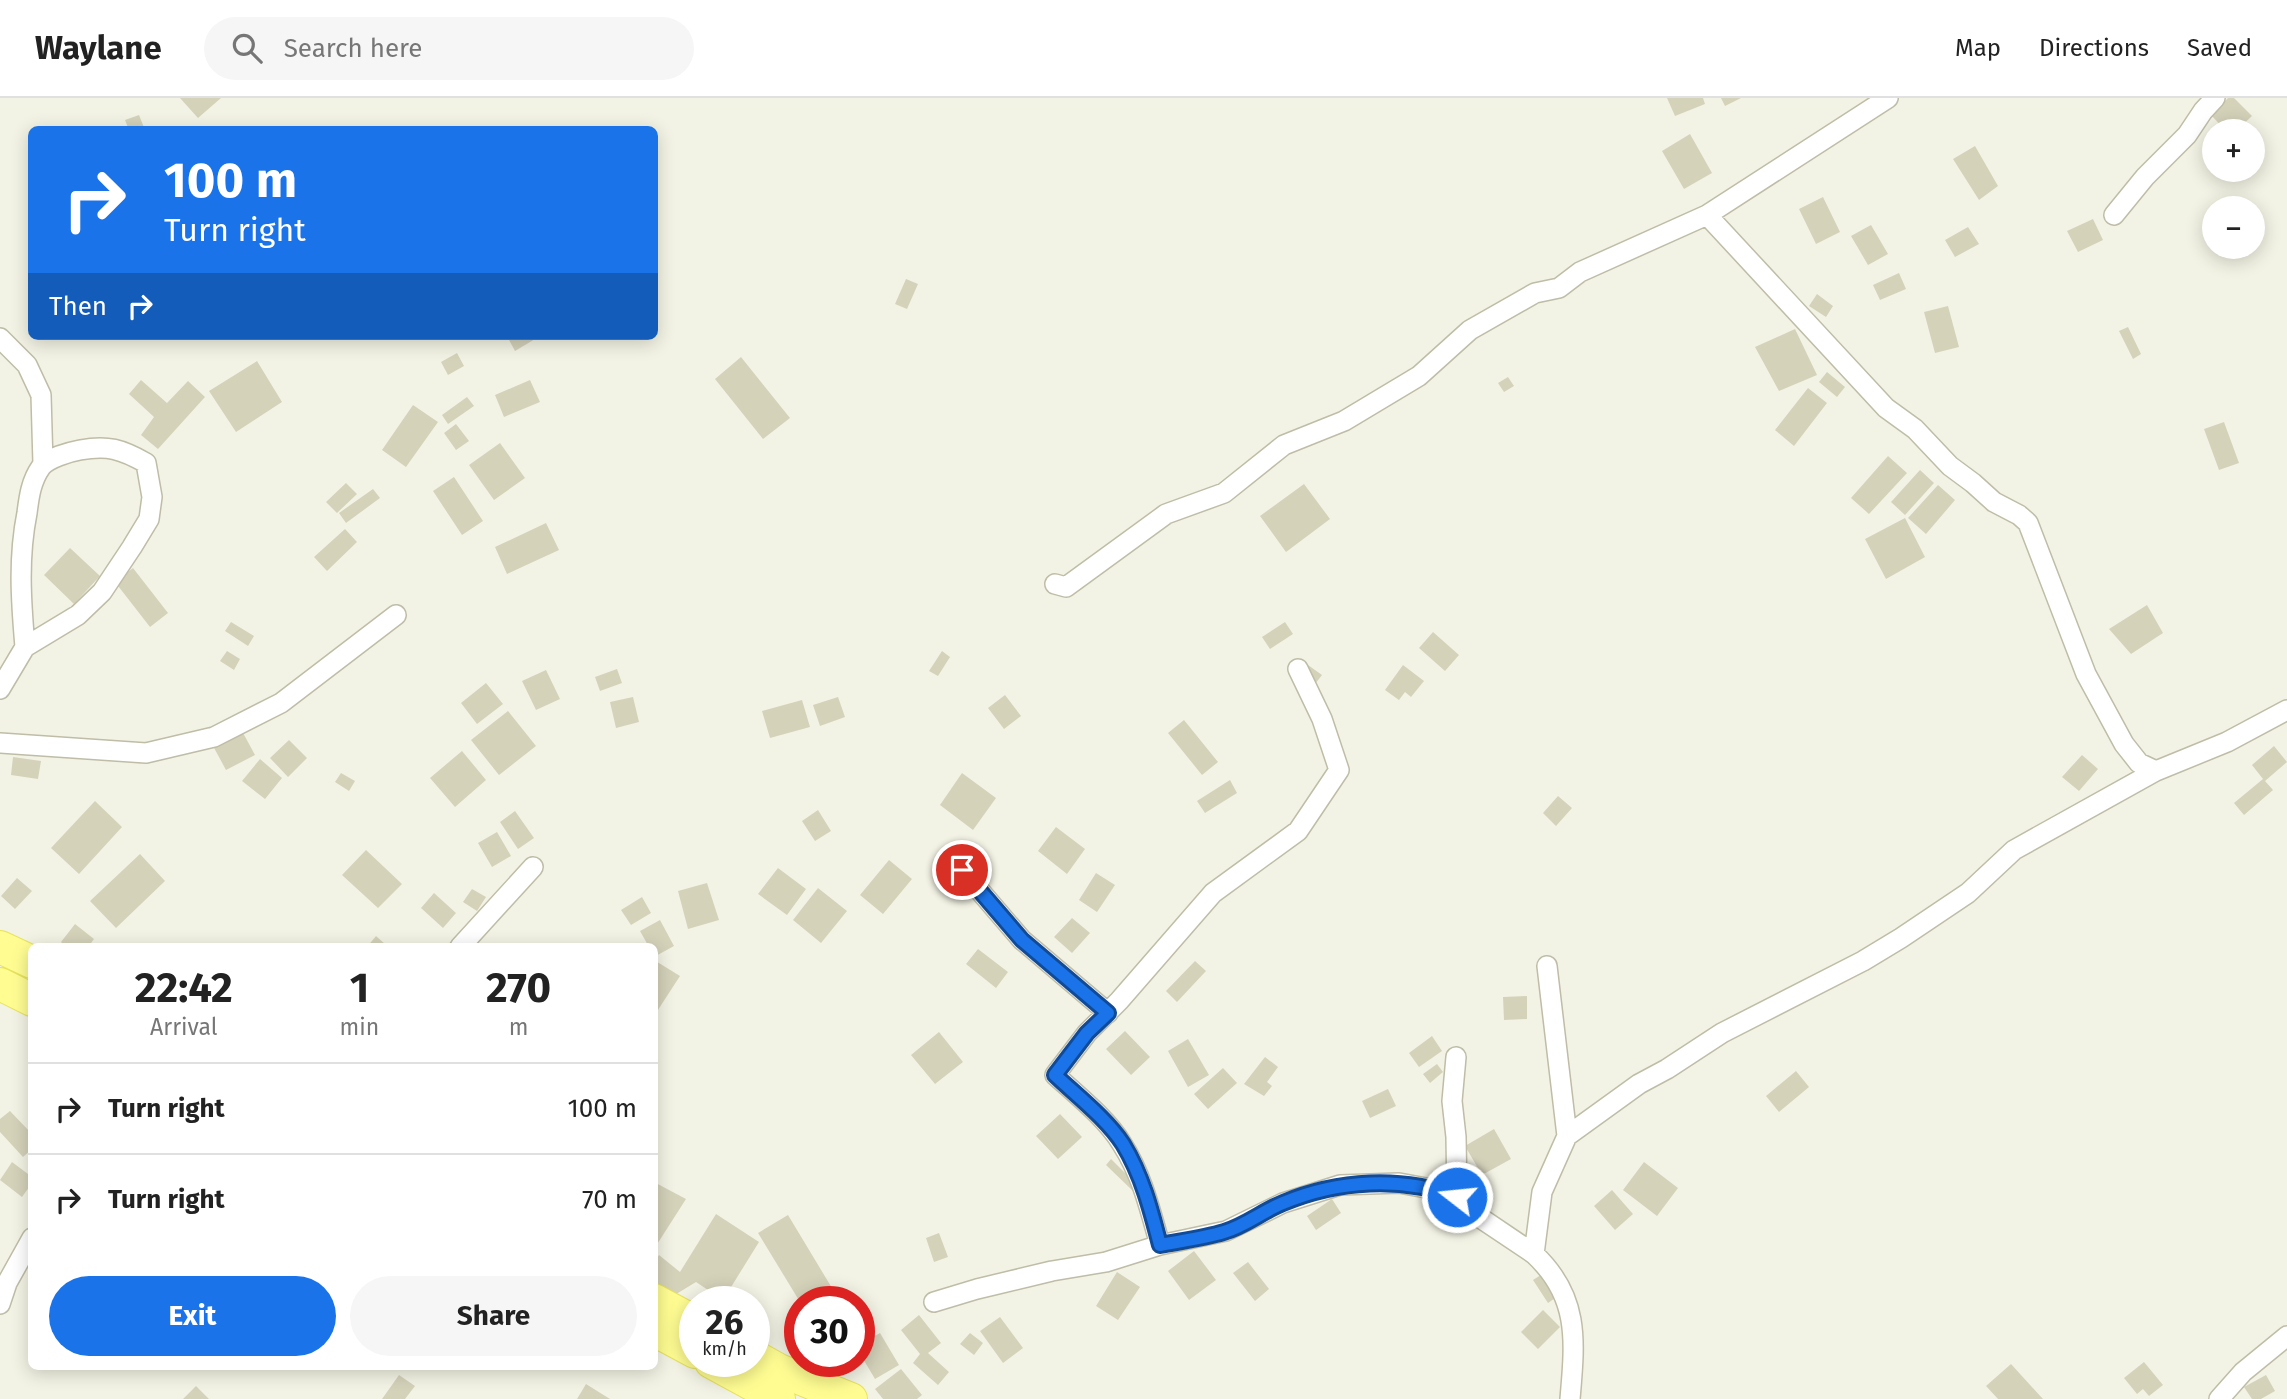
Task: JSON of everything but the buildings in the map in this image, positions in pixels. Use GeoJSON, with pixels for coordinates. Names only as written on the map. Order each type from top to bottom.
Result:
{"type":"FeatureCollection","features":[{"type":"Feature","properties":{"kind":"main road"},"geometry":{"type":"LineString","coordinates":[[0,947],[28,960]]}},
{"type":"Feature","properties":{"kind":"main road"},"geometry":{"type":"LineString","coordinates":[[0,984],[28,998]]}},
{"type":"Feature","properties":{"kind":"main road"},"geometry":{"type":"LineString","coordinates":[[658,1302],[679,1313]]}},
{"type":"Feature","properties":{"kind":"main road"},"geometry":{"type":"LineString","coordinates":[[658,1332],[679,1344]]}},
{"type":"Feature","properties":{"kind":"main road"},"geometry":{"type":"LineString","coordinates":[[770,1365],[851,1399]]}},
{"type":"Feature","properties":{"kind":"main road"},"geometry":{"type":"LineString","coordinates":[[735,1377],[765,1396]]}},
{"type":"Feature","properties":{"kind":"street"},"geometry":{"type":"LineString","coordinates":[[1055,584],[1066,587],[1166,514],[1224,493],[1284,445],[1344,421],[1419,376],[1470,330],[1535,293],[1559,288],[1580,272],[1707,215],[1888,98]]}},
{"type":"Feature","properties":{"kind":"street"},"geometry":{"type":"LineString","coordinates":[[2114,215],[2145,177],[2187,135],[2215,98]]}},
{"type":"Feature","properties":{"kind":"street"},"geometry":{"type":"LineString","coordinates":[[1707,215],[1886,408],[1915,429],[1950,466],[1994,502],[2028,523],[2086,674],[2124,744],[2139,763],[2157,771]]}},
{"type":"Feature","properties":{"kind":"street"},"geometry":{"type":"LineString","coordinates":[[0,338],[27,365],[41,396],[43,464],[31,486],[20,547],[20,595],[25,647]]}},
{"type":"Feature","properties":{"kind":"street"},"geometry":{"type":"LineString","coordinates":[[0,689],[25,647],[78,615],[102,592],[149,519],[152,497],[146,463],[123,450],[99,446],[70,452],[43,464]]}},
{"type":"Feature","properties":{"kind":"street"},"geometry":{"type":"LineString","coordinates":[[0,743],[146,753],[214,737],[281,704],[396,615]]}},
{"type":"Feature","properties":{"kind":"street"},"geometry":{"type":"LineString","coordinates":[[1160,1245],[1138,1174],[1122,1142],[1055,1075],[1087,1033],[1108,1013],[1213,893],[1298,831],[1339,770],[1322,719],[1298,669]]}},
{"type":"Feature","properties":{"kind":"street"},"geometry":{"type":"LineString","coordinates":[[1534,1254],[1542,1192],[1567,1136],[1639,1084],[1721,1033],[1863,961],[1901,938],[1968,893],[2014,850],[2157,771],[2227,742],[2287,710]]}},
{"type":"Feature","properties":{"kind":"street"},"geometry":{"type":"LineString","coordinates":[[464,943],[533,867]]}},
{"type":"Feature","properties":{"kind":"street"},"geometry":{"type":"LineString","coordinates":[[962,870],[1022,940],[1108,1013]]}},
{"type":"Feature","properties":{"kind":"street"},"geometry":{"type":"LineString","coordinates":[[1547,966],[1567,1136]]}},
{"type":"Feature","properties":{"kind":"street"},"geometry":{"type":"LineString","coordinates":[[1456,1057],[1452,1101],[1456,1137],[1457,1197]]}},
{"type":"Feature","properties":{"kind":"street"},"geometry":{"type":"LineString","coordinates":[[934,1302],[977,1289],[1052,1271],[1106,1262],[1160,1245],[1226,1231],[1283,1203],[1340,1185],[1399,1183],[1437,1189],[1457,1197],[1550,1269],[1562,1287],[1572,1316],[1570,1399]]}},
{"type":"Feature","properties":{"kind":"street"},"geometry":{"type":"LineString","coordinates":[[0,1304],[7,1283],[28,1245]]}},
{"type":"Feature","properties":{"kind":"street"},"geometry":{"type":"LineString","coordinates":[[2218,1399],[2243,1372],[2287,1336]]}},
{"type":"Feature","properties":{"kind":"route"},"geometry":{"type":"LineString","coordinates":[[962,870],[1022,940],[1108,1013],[1087,1033],[1055,1075],[1122,1142],[1147,1198],[1160,1245],[1226,1231],[1283,1203],[1340,1185],[1399,1183],[1437,1189],[1457,1197]]}}]}
